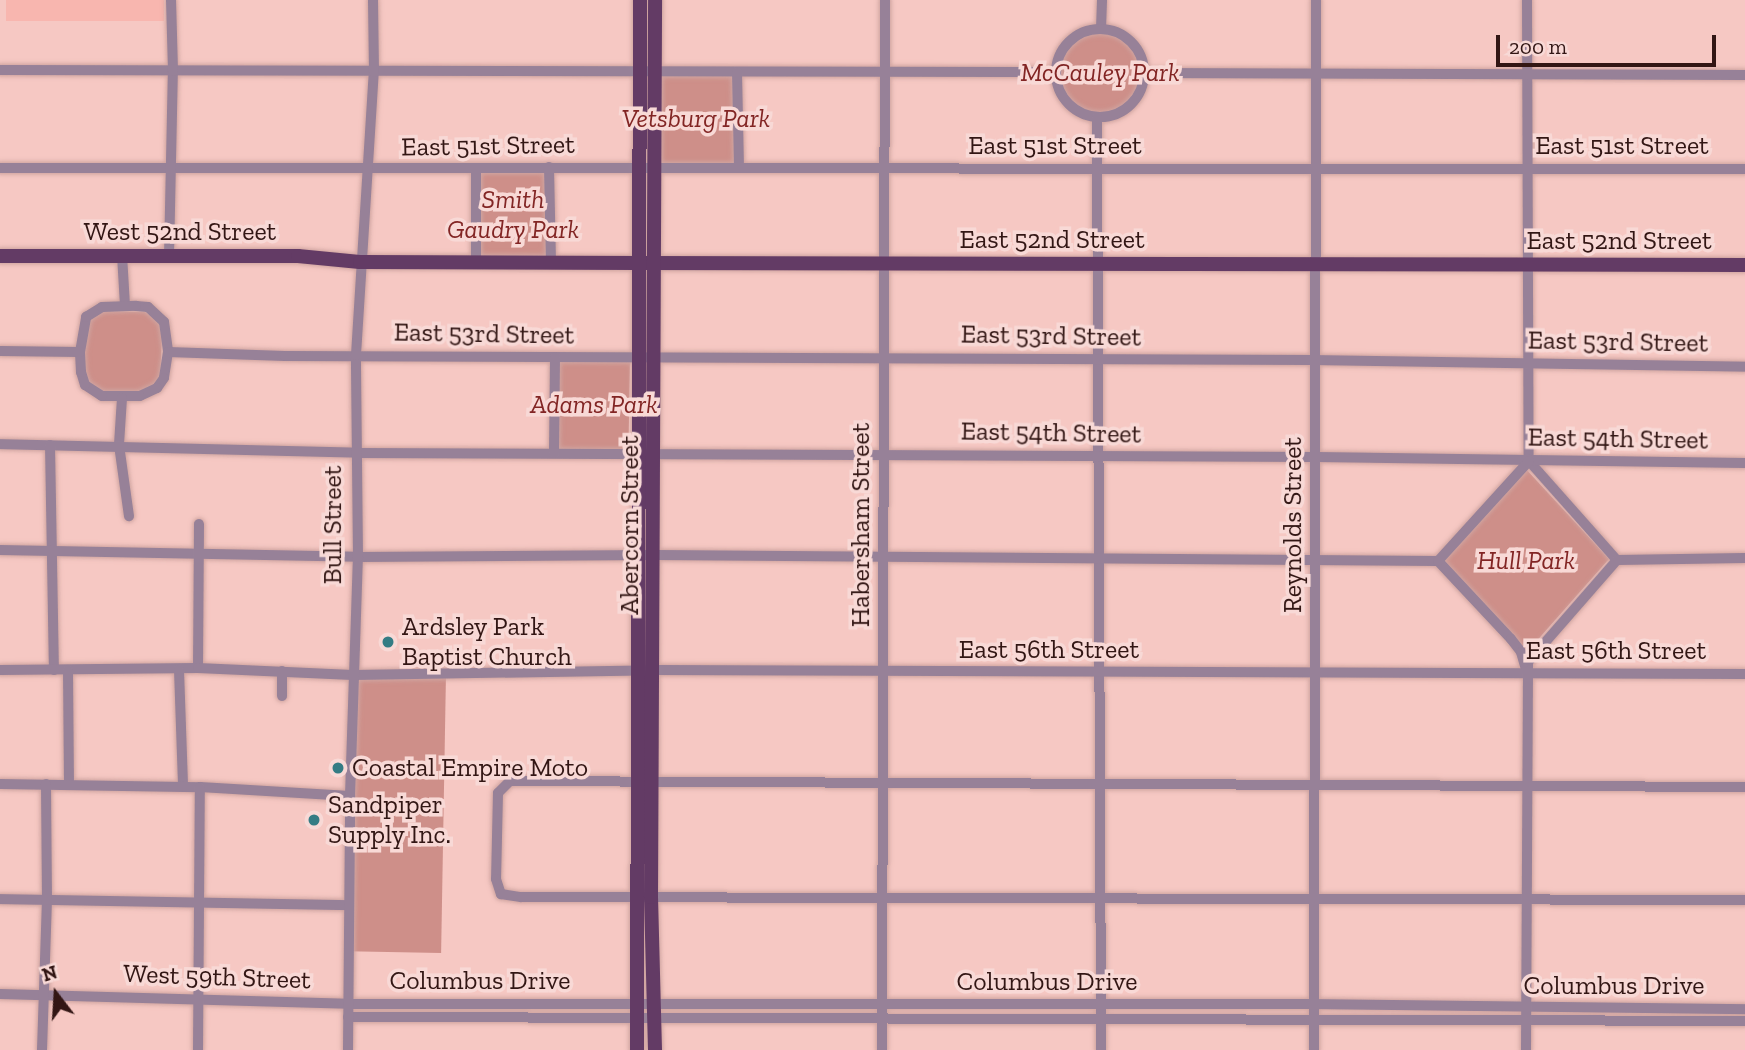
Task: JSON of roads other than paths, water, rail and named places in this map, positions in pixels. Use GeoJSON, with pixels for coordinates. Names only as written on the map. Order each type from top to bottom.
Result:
{"type":"FeatureCollection","features":[{"type":"Feature","properties":{"kind":"main road","name":"Abercorn Street"},"geometry":{"type":"LineString","coordinates":[[640,0],[640,168],[648,263]]}},
{"type":"Feature","properties":{"kind":"main road","name":"Abercorn Street"},"geometry":{"type":"LineString","coordinates":[[646,783],[639,670],[640,555],[647,454],[648,263],[655,168],[655,0]]}},
{"type":"Feature","properties":{"kind":"main road","name":"West 52nd Street"},"geometry":{"type":"LineString","coordinates":[[0,256],[298,256],[360,262]]}},
{"type":"Feature","properties":{"kind":"main road","name":"East 52nd Street"},"geometry":{"type":"LineString","coordinates":[[360,262],[1745,265]]}},
{"type":"Feature","properties":{"kind":"main road","name":"Abercorn Street"},"geometry":{"type":"LineString","coordinates":[[637,1050],[646,783],[655,670],[655,555],[647,454]]}},
{"type":"Feature","properties":{"kind":"main road","name":"Abercorn Street"},"geometry":{"type":"LineString","coordinates":[[644,897],[654,1010],[654,1050]]}},
{"type":"Feature","properties":{"kind":"street"},"geometry":{"type":"LineString","coordinates":[[169,256],[172,0]]}},
{"type":"Feature","properties":{"kind":"street","name":"Bull Street"},"geometry":{"type":"LineString","coordinates":[[348,1050],[352,675],[358,557],[356,355],[374,72],[373,0]]}},
{"type":"Feature","properties":{"kind":"street","name":"Habersham Street"},"geometry":{"type":"LineString","coordinates":[[882,1050],[886,0]]}},
{"type":"Feature","properties":{"kind":"street"},"geometry":{"type":"LineString","coordinates":[[1101,29],[1102,0]]}},
{"type":"Feature","properties":{"kind":"street","name":"Reynolds Street"},"geometry":{"type":"LineString","coordinates":[[1314,1050],[1316,0]]}},
{"type":"Feature","properties":{"kind":"street"},"geometry":{"type":"LineString","coordinates":[[1527,0],[1529,461],[1617,561]]}},
{"type":"Feature","properties":{"kind":"street"},"geometry":{"type":"LineString","coordinates":[[1101,29],[1112,31],[1130,41],[1143,61],[1144,74],[1142,87],[1129,106],[1108,116],[1097,117],[1085,114],[1067,102],[1061,92],[1056,72],[1062,51],[1070,41],[1080,34],[1101,29]]}},
{"type":"Feature","properties":{"kind":"street"},"geometry":{"type":"LineString","coordinates":[[0,70],[1056,72]]}},
{"type":"Feature","properties":{"kind":"street"},"geometry":{"type":"LineString","coordinates":[[737,72],[739,167]]}},
{"type":"Feature","properties":{"kind":"street"},"geometry":{"type":"LineString","coordinates":[[1144,74],[1745,75]]}},
{"type":"Feature","properties":{"kind":"street"},"geometry":{"type":"LineString","coordinates":[[1097,117],[1101,1050]]}},
{"type":"Feature","properties":{"kind":"street"},"geometry":{"type":"LineString","coordinates":[[549,167],[551,261]]}},
{"type":"Feature","properties":{"kind":"street","name":"East 51st Street"},"geometry":{"type":"LineString","coordinates":[[0,168],[1745,169]]}},
{"type":"Feature","properties":{"kind":"street"},"geometry":{"type":"LineString","coordinates":[[476,168],[477,262]]}},
{"type":"Feature","properties":{"kind":"street"},"geometry":{"type":"LineString","coordinates":[[121,255],[125,306]]}},
{"type":"Feature","properties":{"kind":"street"},"geometry":{"type":"LineString","coordinates":[[102,307],[148,307],[160,316],[168,352],[164,378],[157,388],[140,397],[102,396],[85,385],[80,352],[86,317],[102,307]]}},
{"type":"Feature","properties":{"kind":"street"},"geometry":{"type":"LineString","coordinates":[[0,351],[80,352]]}},
{"type":"Feature","properties":{"kind":"street","name":"East 53rd Street"},"geometry":{"type":"LineString","coordinates":[[168,352],[648,358],[1316,360],[1745,367]]}},
{"type":"Feature","properties":{"kind":"street"},"geometry":{"type":"LineString","coordinates":[[554,453],[555,357]]}},
{"type":"Feature","properties":{"kind":"street"},"geometry":{"type":"LineString","coordinates":[[122,398],[119,445],[129,516]]}},
{"type":"Feature","properties":{"kind":"street","name":"East 54th Street"},"geometry":{"type":"LineString","coordinates":[[0,444],[356,453],[1316,457],[1745,463]]}},
{"type":"Feature","properties":{"kind":"street"},"geometry":{"type":"LineString","coordinates":[[50,445],[54,670]]}},
{"type":"Feature","properties":{"kind":"street"},"geometry":{"type":"LineString","coordinates":[[1438,561],[1529,461]]}},
{"type":"Feature","properties":{"kind":"street"},"geometry":{"type":"LineString","coordinates":[[198,668],[199,524]]}},
{"type":"Feature","properties":{"kind":"street"},"geometry":{"type":"LineString","coordinates":[[0,550],[358,557],[655,555],[1438,561],[1521,652],[1527,673]]}},
{"type":"Feature","properties":{"kind":"street"},"geometry":{"type":"LineString","coordinates":[[1526,1050],[1527,673],[1531,655],[1617,561],[1745,558]]}},
{"type":"Feature","properties":{"kind":"street","name":"East 56th Street"},"geometry":{"type":"LineString","coordinates":[[0,670],[198,668],[352,675],[639,670],[883,673],[1745,674]]}},
{"type":"Feature","properties":{"kind":"street"},"geometry":{"type":"LineString","coordinates":[[68,670],[69,783]]}},
{"type":"Feature","properties":{"kind":"street"},"geometry":{"type":"LineString","coordinates":[[179,670],[183,786]]}},
{"type":"Feature","properties":{"kind":"street"},"geometry":{"type":"LineString","coordinates":[[282,671],[282,696]]}},
{"type":"Feature","properties":{"kind":"street"},"geometry":{"type":"LineString","coordinates":[[1745,787],[510,781],[498,793],[496,813],[496,878],[501,894],[644,897],[1526,897],[1745,900]]}},
{"type":"Feature","properties":{"kind":"street"},"geometry":{"type":"LineString","coordinates":[[0,783],[183,786],[350,796]]}},
{"type":"Feature","properties":{"kind":"street"},"geometry":{"type":"LineString","coordinates":[[42,1050],[47,900],[46,784]]}},
{"type":"Feature","properties":{"kind":"street"},"geometry":{"type":"LineString","coordinates":[[198,1050],[196,902],[200,787]]}},
{"type":"Feature","properties":{"kind":"street"},"geometry":{"type":"LineString","coordinates":[[0,900],[348,905]]}},
{"type":"Feature","properties":{"kind":"street","name":"West 59th Street"},"geometry":{"type":"LineString","coordinates":[[0,994],[348,1004]]}},
{"type":"Feature","properties":{"kind":"street","name":"Columbus Drive"},"geometry":{"type":"LineString","coordinates":[[348,1004],[638,1010],[881,1004],[1313,1004],[1745,1021]]}},
{"type":"Feature","properties":{"kind":"street","name":"Columbus Drive"},"geometry":{"type":"LineString","coordinates":[[654,1010],[882,1018],[1313,1020],[1745,1009]]}},
{"type":"Feature","properties":{"kind":"street","name":"Columbus Drive"},"geometry":{"type":"LineString","coordinates":[[348,1017],[638,1010]]}},
{"type":"Feature","properties":{"kind":"place","name":"Ardsley Park Baptist Church"},"geometry":{"type":"Point","coordinates":[388,642]}},
{"type":"Feature","properties":{"kind":"place","name":"Coastal Empire Moto"},"geometry":{"type":"Point","coordinates":[338,768]}},
{"type":"Feature","properties":{"kind":"place","name":"Sandpiper Supply Inc."},"geometry":{"type":"Point","coordinates":[314,820]}},
{"type":"Feature","properties":{"kind":"park label","name":"McCauley Park"},"geometry":{"type":"Point","coordinates":[1100,73]}},
{"type":"Feature","properties":{"kind":"park label","name":"Vetsburg Park"},"geometry":{"type":"Point","coordinates":[696,119]}},
{"type":"Feature","properties":{"kind":"park label","name":"Smith Gaudry Park"},"geometry":{"type":"Point","coordinates":[513,215]}},
{"type":"Feature","properties":{"kind":"park label","name":"Adams Park"},"geometry":{"type":"Point","coordinates":[594,405]}},
{"type":"Feature","properties":{"kind":"park label","name":"Hull Park"},"geometry":{"type":"Point","coordinates":[1526,561]}}]}
